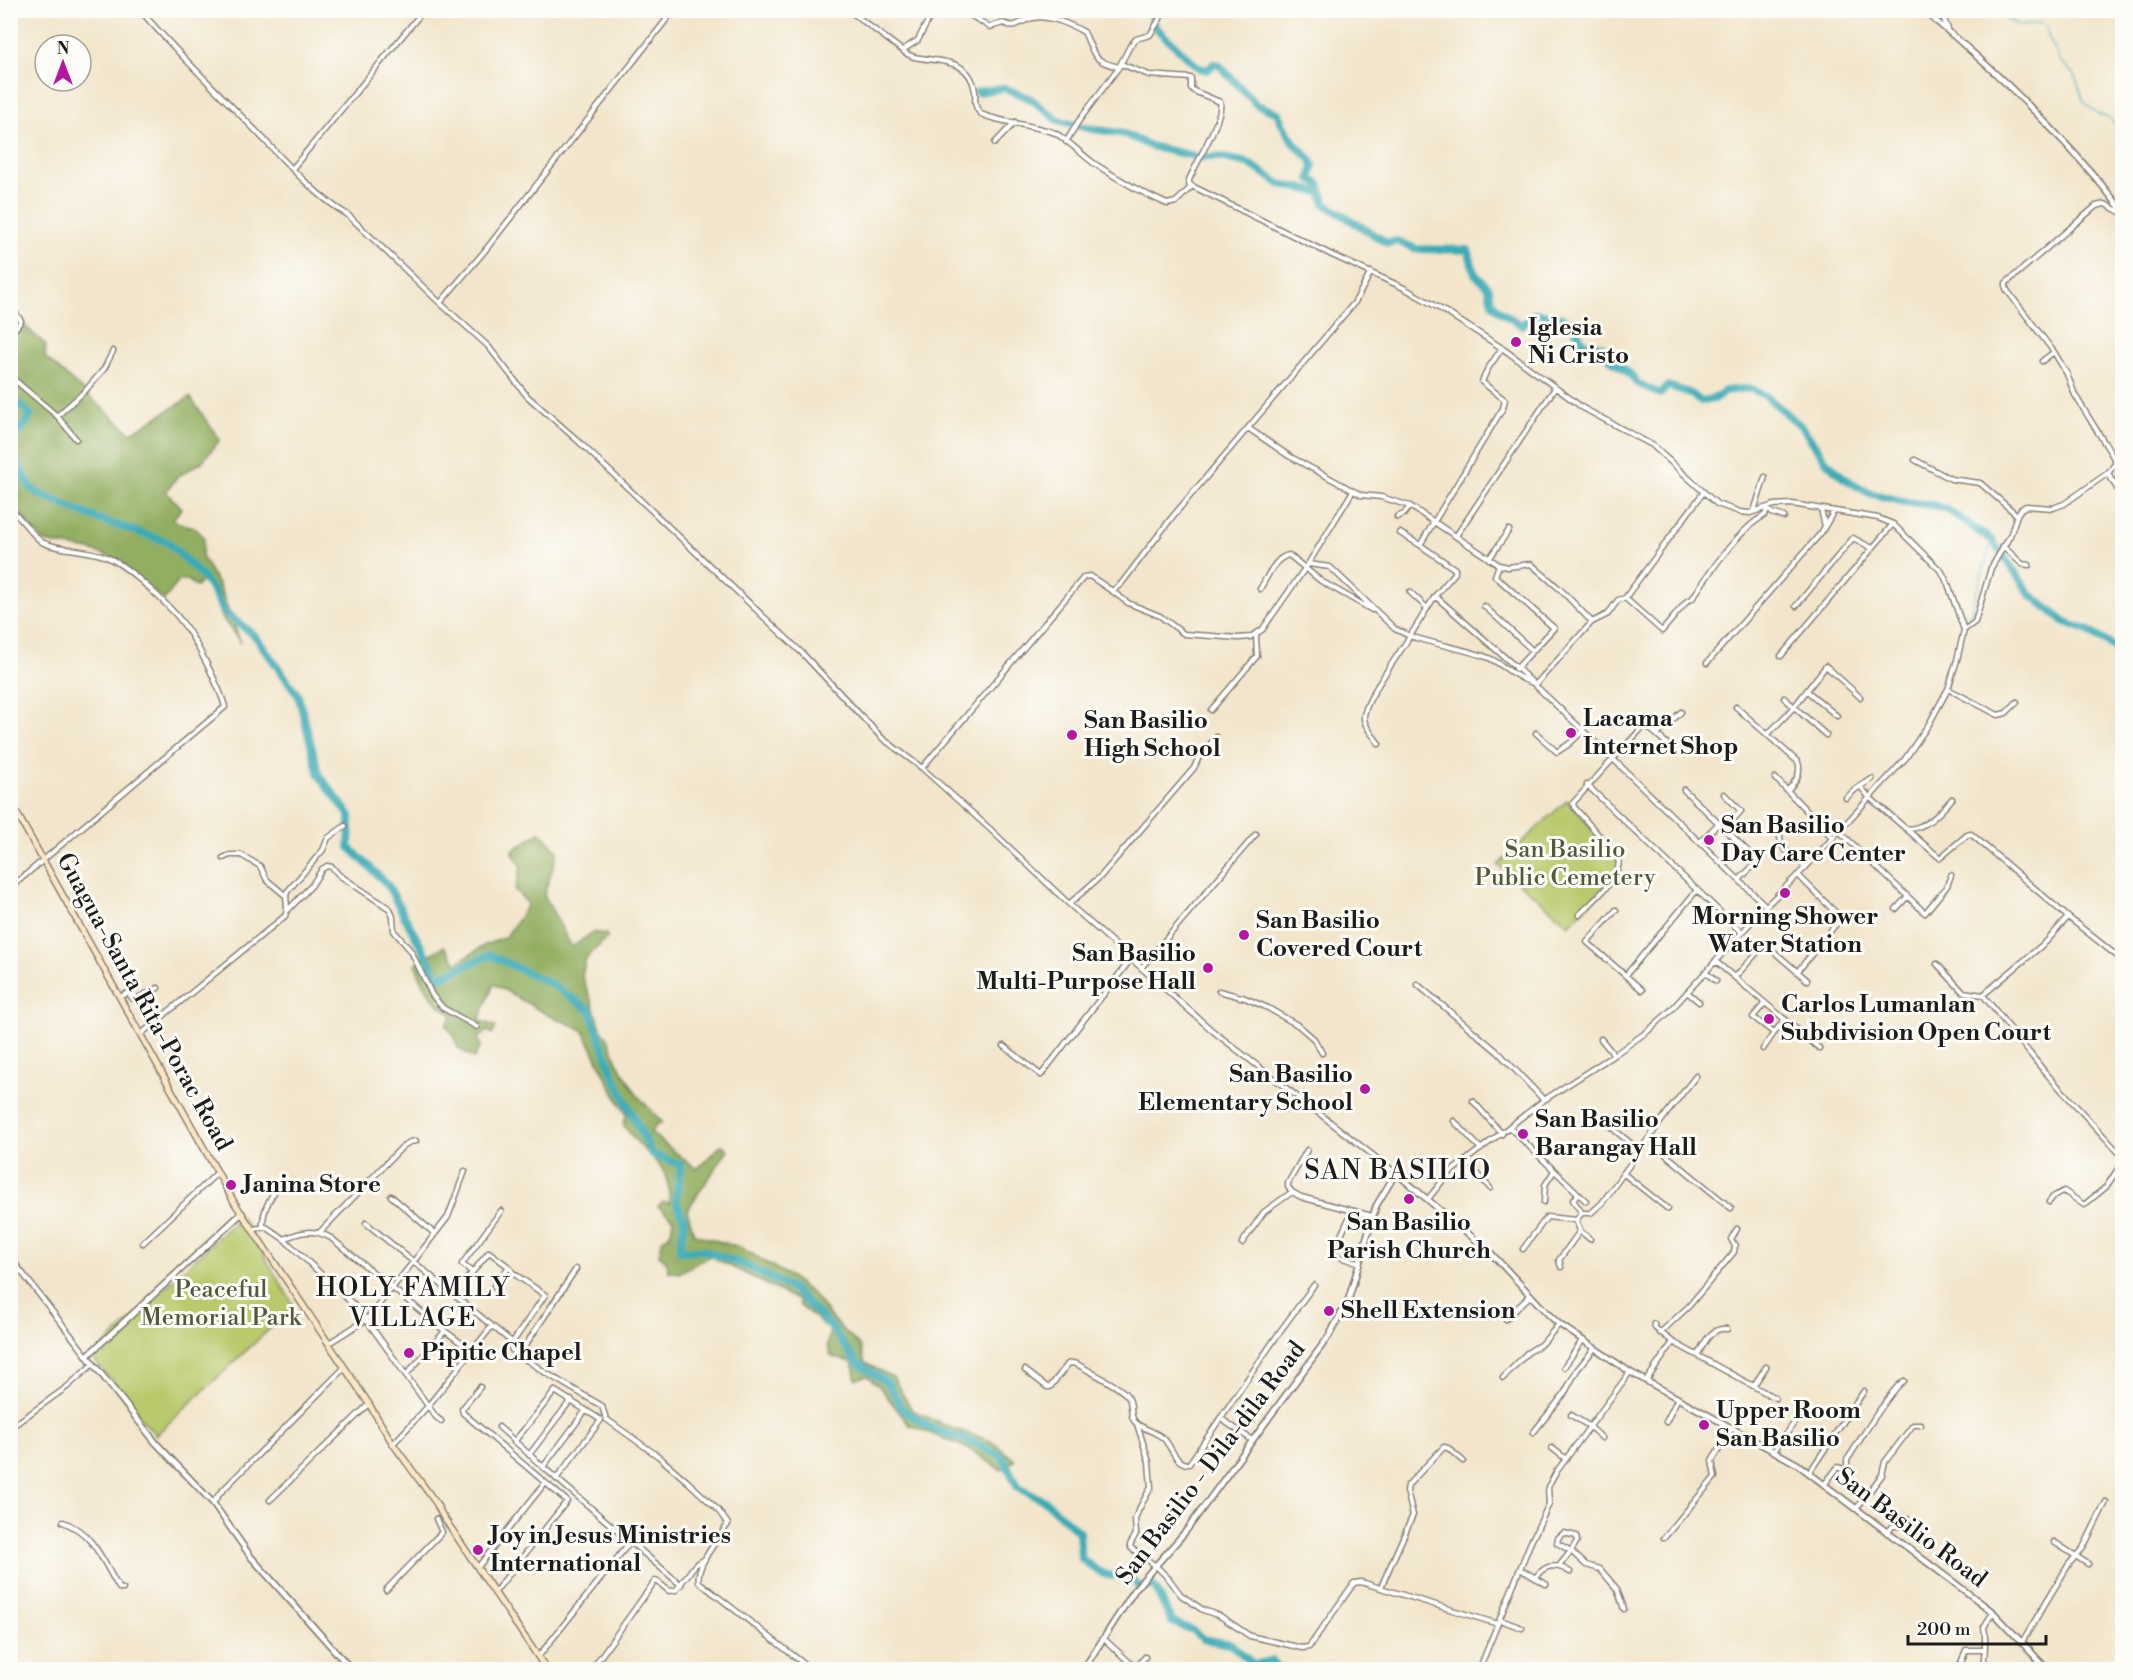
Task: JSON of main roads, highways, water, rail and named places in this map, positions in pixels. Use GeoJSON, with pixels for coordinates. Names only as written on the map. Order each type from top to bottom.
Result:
{"type":"FeatureCollection","features":[{"type":"Feature","properties":{"kind":"main road","name":"Guagua-Santa Rita-Porac Road"},"geometry":{"type":"LineString","coordinates":[[10,801],[242,1213],[393,1444],[436,1503],[547,1670]]}},
{"type":"Feature","properties":{"kind":"waterway"},"geometry":{"type":"LineString","coordinates":[[1149,10],[1156,28],[1199,68],[1208,70],[1213,64],[1219,65],[1257,105],[1278,113],[1295,144],[1311,160],[1313,166],[1310,179],[1319,184],[1325,204],[1387,243],[1397,241],[1416,249],[1468,250],[1475,274],[1489,288],[1492,302],[1500,311],[1522,325],[1536,313],[1566,320],[1584,344],[1601,346],[1609,358],[1631,375],[1637,383],[1660,394],[1668,386],[1687,392],[1701,401],[1714,399],[1725,391],[1742,389],[1752,389],[1766,396],[1802,427],[1826,461],[1844,478],[1869,493],[1946,509],[1992,540],[2031,595],[2066,623],[2087,630],[2122,652]]}},
{"type":"Feature","properties":{"kind":"waterway"},"geometry":{"type":"LineString","coordinates":[[1989,10],[2020,26],[2041,23],[2047,27],[2048,37],[2061,61],[2075,76],[2084,102],[2122,129]]}},
{"type":"Feature","properties":{"kind":"waterway"},"geometry":{"type":"LineString","coordinates":[[978,92],[1004,88],[1031,99],[1057,120],[1125,134],[1150,146],[1180,153],[1248,163],[1280,184],[1322,193]]}},
{"type":"Feature","properties":{"kind":"waterway"},"geometry":{"type":"LineString","coordinates":[[10,396],[31,415],[10,446]]}},
{"type":"Feature","properties":{"kind":"waterway"},"geometry":{"type":"LineString","coordinates":[[10,451],[31,488],[37,493],[98,519],[168,542],[203,577],[223,611],[255,636],[298,695],[319,775],[350,816],[349,847],[387,884],[438,978],[490,955],[549,983],[590,1010],[614,1077],[652,1154],[681,1165],[676,1201],[684,1220],[680,1251],[703,1250],[747,1266],[794,1290],[830,1326],[857,1363],[888,1383],[903,1410],[934,1430],[970,1441],[1003,1457],[1018,1488],[1045,1501],[1079,1532],[1081,1558],[1092,1567],[1108,1575],[1128,1575],[1138,1586],[1153,1586],[1172,1622],[1192,1630],[1203,1639],[1231,1644],[1254,1665],[1272,1660],[1280,1670]]}},
{"type":"Feature","properties":{"kind":"waterway"},"geometry":{"type":"LineString","coordinates":[[1965,623],[1971,611],[1992,540]]}},
{"type":"Feature","properties":{"kind":"place","name":"Iglesia Ni Cristo"},"geometry":{"type":"Point","coordinates":[1516,342]}},
{"type":"Feature","properties":{"kind":"place","name":"Lacama Internet Shop"},"geometry":{"type":"Point","coordinates":[1571,733]}},
{"type":"Feature","properties":{"kind":"place","name":"San Basilio High School"},"geometry":{"type":"Point","coordinates":[1072,735]}},
{"type":"Feature","properties":{"kind":"place","name":"San Basilio Day Care Center"},"geometry":{"type":"Point","coordinates":[1709,840]}},
{"type":"Feature","properties":{"kind":"place","name":"Morning Shower Water Station"},"geometry":{"type":"Point","coordinates":[1785,893]}},
{"type":"Feature","properties":{"kind":"place","name":"San Basilio Covered Court"},"geometry":{"type":"Point","coordinates":[1244,935]}},
{"type":"Feature","properties":{"kind":"place","name":"San Basilio Multi-Purpose Hall"},"geometry":{"type":"Point","coordinates":[1208,968]}},
{"type":"Feature","properties":{"kind":"place","name":"Carlos Lumanlan Subdivision Open Court"},"geometry":{"type":"Point","coordinates":[1769,1019]}},
{"type":"Feature","properties":{"kind":"place","name":"San Basilio Elementary School"},"geometry":{"type":"Point","coordinates":[1365,1089]}},
{"type":"Feature","properties":{"kind":"place","name":"San Basilio Barangay Hall"},"geometry":{"type":"Point","coordinates":[1523,1134]}},
{"type":"Feature","properties":{"kind":"place","name":"Janina Store"},"geometry":{"type":"Point","coordinates":[231,1185]}},
{"type":"Feature","properties":{"kind":"place","name":"San Basilio Parish Church"},"geometry":{"type":"Point","coordinates":[1409,1199]}},
{"type":"Feature","properties":{"kind":"place","name":"Shell Extension"},"geometry":{"type":"Point","coordinates":[1329,1311]}},
{"type":"Feature","properties":{"kind":"place","name":"Pipitic Chapel"},"geometry":{"type":"Point","coordinates":[409,1353]}},
{"type":"Feature","properties":{"kind":"place","name":"Upper Room San Basilio"},"geometry":{"type":"Point","coordinates":[1704,1425]}},
{"type":"Feature","properties":{"kind":"place","name":"Joy in Jesus Ministries International"},"geometry":{"type":"Point","coordinates":[478,1550]}},
{"type":"Feature","properties":{"kind":"district","name":"SAN BASILIO"},"geometry":{"type":"Point","coordinates":[1398,1171]}},
{"type":"Feature","properties":{"kind":"district","name":"HOLY FAMILY VILLAGE"},"geometry":{"type":"Point","coordinates":[413,1303]}},
{"type":"Feature","properties":{"kind":"park label","name":"San Basilio Public Cemetery"},"geometry":{"type":"Point","coordinates":[1565,864]}},
{"type":"Feature","properties":{"kind":"park label","name":"Peaceful Memorial Park"},"geometry":{"type":"Point","coordinates":[221,1304]}}]}
